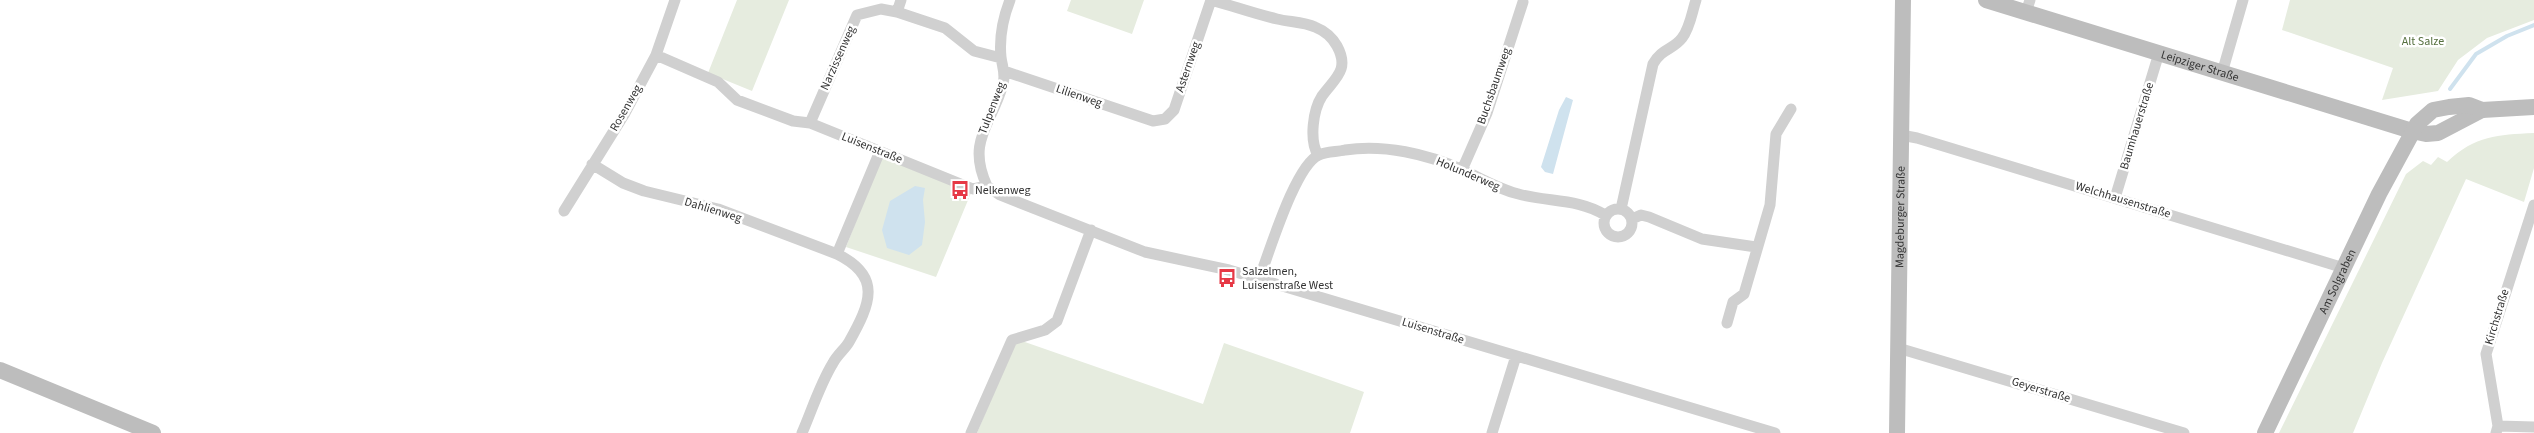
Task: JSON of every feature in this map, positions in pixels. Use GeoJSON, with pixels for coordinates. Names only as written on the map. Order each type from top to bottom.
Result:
{"type":"FeatureCollection","features":[{"type":"Feature","properties":{"kind":"street","name":"Rosenweg"},"geometry":{"type":"LineString","coordinates":[[564,211],[625,113],[656,55],[676,0]]}},
{"type":"Feature","properties":{"kind":"street"},"geometry":{"type":"LineString","coordinates":[[901,0],[897,12],[945,28],[974,51],[1001,58]]}},
{"type":"Feature","properties":{"kind":"street","name":"Tulpenweg"},"geometry":{"type":"LineString","coordinates":[[987,186],[980,171],[978,157],[980,138],[1003,83],[1004,71],[1001,58],[1000,34],[1010,0]]}},
{"type":"Feature","properties":{"kind":"street"},"geometry":{"type":"LineString","coordinates":[[1211,0],[1278,20],[1314,26],[1332,38],[1342,55],[1342,68],[1334,83],[1321,98],[1314,119],[1314,147],[1318,155],[1298,178],[1259,279]]}},
{"type":"Feature","properties":{"kind":"street","name":"Asternweg"},"geometry":{"type":"LineString","coordinates":[[1153,121],[1165,119],[1174,110],[1211,0]]}},
{"type":"Feature","properties":{"kind":"street"},"geometry":{"type":"LineString","coordinates":[[1620,209],[1653,64],[1659,53],[1682,39],[1687,31],[1696,0]]}},
{"type":"Feature","properties":{"kind":"street","name":"Magdeburger Straße"},"geometry":{"type":"LineString","coordinates":[[1897,433],[1903,0]]}},
{"type":"Feature","properties":{"kind":"street","name":"Leipziger Straße"},"geometry":{"type":"LineString","coordinates":[[1986,0],[2028,6],[2159,53],[2426,134],[2438,132],[2482,110],[2534,107]]}},
{"type":"Feature","properties":{"kind":"street"},"geometry":{"type":"LineString","coordinates":[[2222,73],[2244,0]]}},
{"type":"Feature","properties":{"kind":"street","name":"Buchsbaumweg"},"geometry":{"type":"LineString","coordinates":[[1462,170],[1487,113],[1523,2]]}},
{"type":"Feature","properties":{"kind":"street","name":"Narzissenweg"},"geometry":{"type":"LineString","coordinates":[[810,122],[857,15],[882,9],[897,12]]}},
{"type":"Feature","properties":{"kind":"street","name":"Baumhauerstraße"},"geometry":{"type":"LineString","coordinates":[[2115,198],[2159,53]]}},
{"type":"Feature","properties":{"kind":"street","name":"Luisenstraße"},"geometry":{"type":"LineString","coordinates":[[656,55],[718,82],[737,100],[793,121],[810,122],[973,189],[987,186],[1000,195],[1145,252],[1229,270],[1775,433]]}},
{"type":"Feature","properties":{"kind":"street","name":"Lilienweg"},"geometry":{"type":"LineString","coordinates":[[1004,71],[1153,121]]}},
{"type":"Feature","properties":{"kind":"street","name":"Leipziger Straße"},"geometry":{"type":"LineString","coordinates":[[2412,131],[2424,116],[2433,110],[2469,105],[2482,110]]}},
{"type":"Feature","properties":{"kind":"street"},"geometry":{"type":"LineString","coordinates":[[1727,323],[1733,302],[1744,294],[1756,247],[1770,205],[1776,134],[1791,109]]}},
{"type":"Feature","properties":{"kind":"street","name":"Am Solgraben"},"geometry":{"type":"LineString","coordinates":[[2265,433],[2379,194],[2412,131]]}},
{"type":"Feature","properties":{"kind":"street","name":"Welchhausenstraße"},"geometry":{"type":"LineString","coordinates":[[1901,135],[1926,140],[2344,268]]}},
{"type":"Feature","properties":{"kind":"street","name":"Holunderweg"},"geometry":{"type":"LineString","coordinates":[[1318,155],[1354,149],[1392,150],[1430,158],[1462,170],[1492,185],[1522,195],[1576,203],[1593,208],[1605,215]]}},
{"type":"Feature","properties":{"kind":"street"},"geometry":{"type":"LineString","coordinates":[[802,433],[833,363],[849,342],[866,303],[869,289],[865,274],[854,262],[836,254],[880,151]]}},
{"type":"Feature","properties":{"kind":"street","name":"Dahlienweg"},"geometry":{"type":"LineString","coordinates":[[592,164],[623,183],[644,191],[718,209],[836,254]]}},
{"type":"Feature","properties":{"kind":"street","name":"Kirchstraße"},"geometry":{"type":"LineString","coordinates":[[2497,429],[2486,354],[2534,205]]}},
{"type":"Feature","properties":{"kind":"street"},"geometry":{"type":"LineString","coordinates":[[1613,209],[1620,209],[1629,214],[1632,219],[1629,231],[1619,237],[1614,236],[1605,229],[1605,215],[1613,209]]}},
{"type":"Feature","properties":{"kind":"street"},"geometry":{"type":"LineString","coordinates":[[1632,219],[1641,215],[1702,239],[1756,247]]}},
{"type":"Feature","properties":{"kind":"street"},"geometry":{"type":"LineString","coordinates":[[971,433],[1012,340],[1045,330],[1057,321],[1092,230]]}},
{"type":"Feature","properties":{"kind":"street","name":"Geyerstraße"},"geometry":{"type":"LineString","coordinates":[[1898,348],[2184,433]]}},
{"type":"Feature","properties":{"kind":"street"},"geometry":{"type":"LineString","coordinates":[[1492,433],[1516,356]]}},
{"type":"Feature","properties":{"kind":"street"},"geometry":{"type":"LineString","coordinates":[[0,370],[153,433]]}},
{"type":"Feature","properties":{"kind":"street"},"geometry":{"type":"LineString","coordinates":[[2497,429],[2534,427]]}},
{"type":"Feature","properties":{"kind":"green space"},"geometry":{"type":"Polygon","coordinates":[[[737,0],[789,0],[752,91],[708,73],[737,0]]]}},
{"type":"Feature","properties":{"kind":"green space"},"geometry":{"type":"Polygon","coordinates":[[[1071,0],[1144,0],[1132,34],[1067,11],[1071,0]]]}},
{"type":"Feature","properties":{"kind":"green space","name":"Alt Salze"},"geometry":{"type":"Polygon","coordinates":[[[2290,0],[2534,0],[2534,20],[2487,38],[2458,60],[2438,91],[2382,100],[2393,68],[2282,30],[2290,0]]]}},
{"type":"Feature","properties":{"kind":"green space"},"geometry":{"type":"Polygon","coordinates":[[[2534,133],[2534,168],[2524,202],[2466,179],[2382,363],[2353,433],[2279,433],[2406,174],[2423,161],[2431,165],[2438,157],[2447,162],[2478,141],[2498,136],[2534,133]]]}},
{"type":"Feature","properties":{"kind":"green space"},"geometry":{"type":"Polygon","coordinates":[[[882,155],[971,193],[936,277],[846,247],[882,155]]]}},
{"type":"Feature","properties":{"kind":"green space"},"geometry":{"type":"Polygon","coordinates":[[[1022,341],[1203,404],[1224,343],[1364,392],[1350,433],[977,433],[1014,344],[1022,341]]]}},
{"type":"Feature","properties":{"kind":"water"},"geometry":{"type":"Polygon","coordinates":[[[1566,97],[1573,100],[1553,174],[1545,172],[1541,167],[1559,110],[1566,97]]]}},
{"type":"Feature","properties":{"kind":"water"},"geometry":{"type":"Polygon","coordinates":[[[915,186],[925,188],[923,200],[925,222],[922,245],[909,255],[887,248],[882,230],[890,201],[915,186]]]}},
{"type":"Feature","properties":{"kind":"waterway"},"geometry":{"type":"LineString","coordinates":[[2450,89],[2476,54],[2507,36],[2534,25]]}},
{"type":"Feature","properties":{"kind":"place","name":"Nelkenweg"},"geometry":{"type":"Point","coordinates":[960,190]}},
{"type":"Feature","properties":{"kind":"place","name":"Salzelmen, Luisenstraße West"},"geometry":{"type":"Point","coordinates":[1227,278]}}]}
